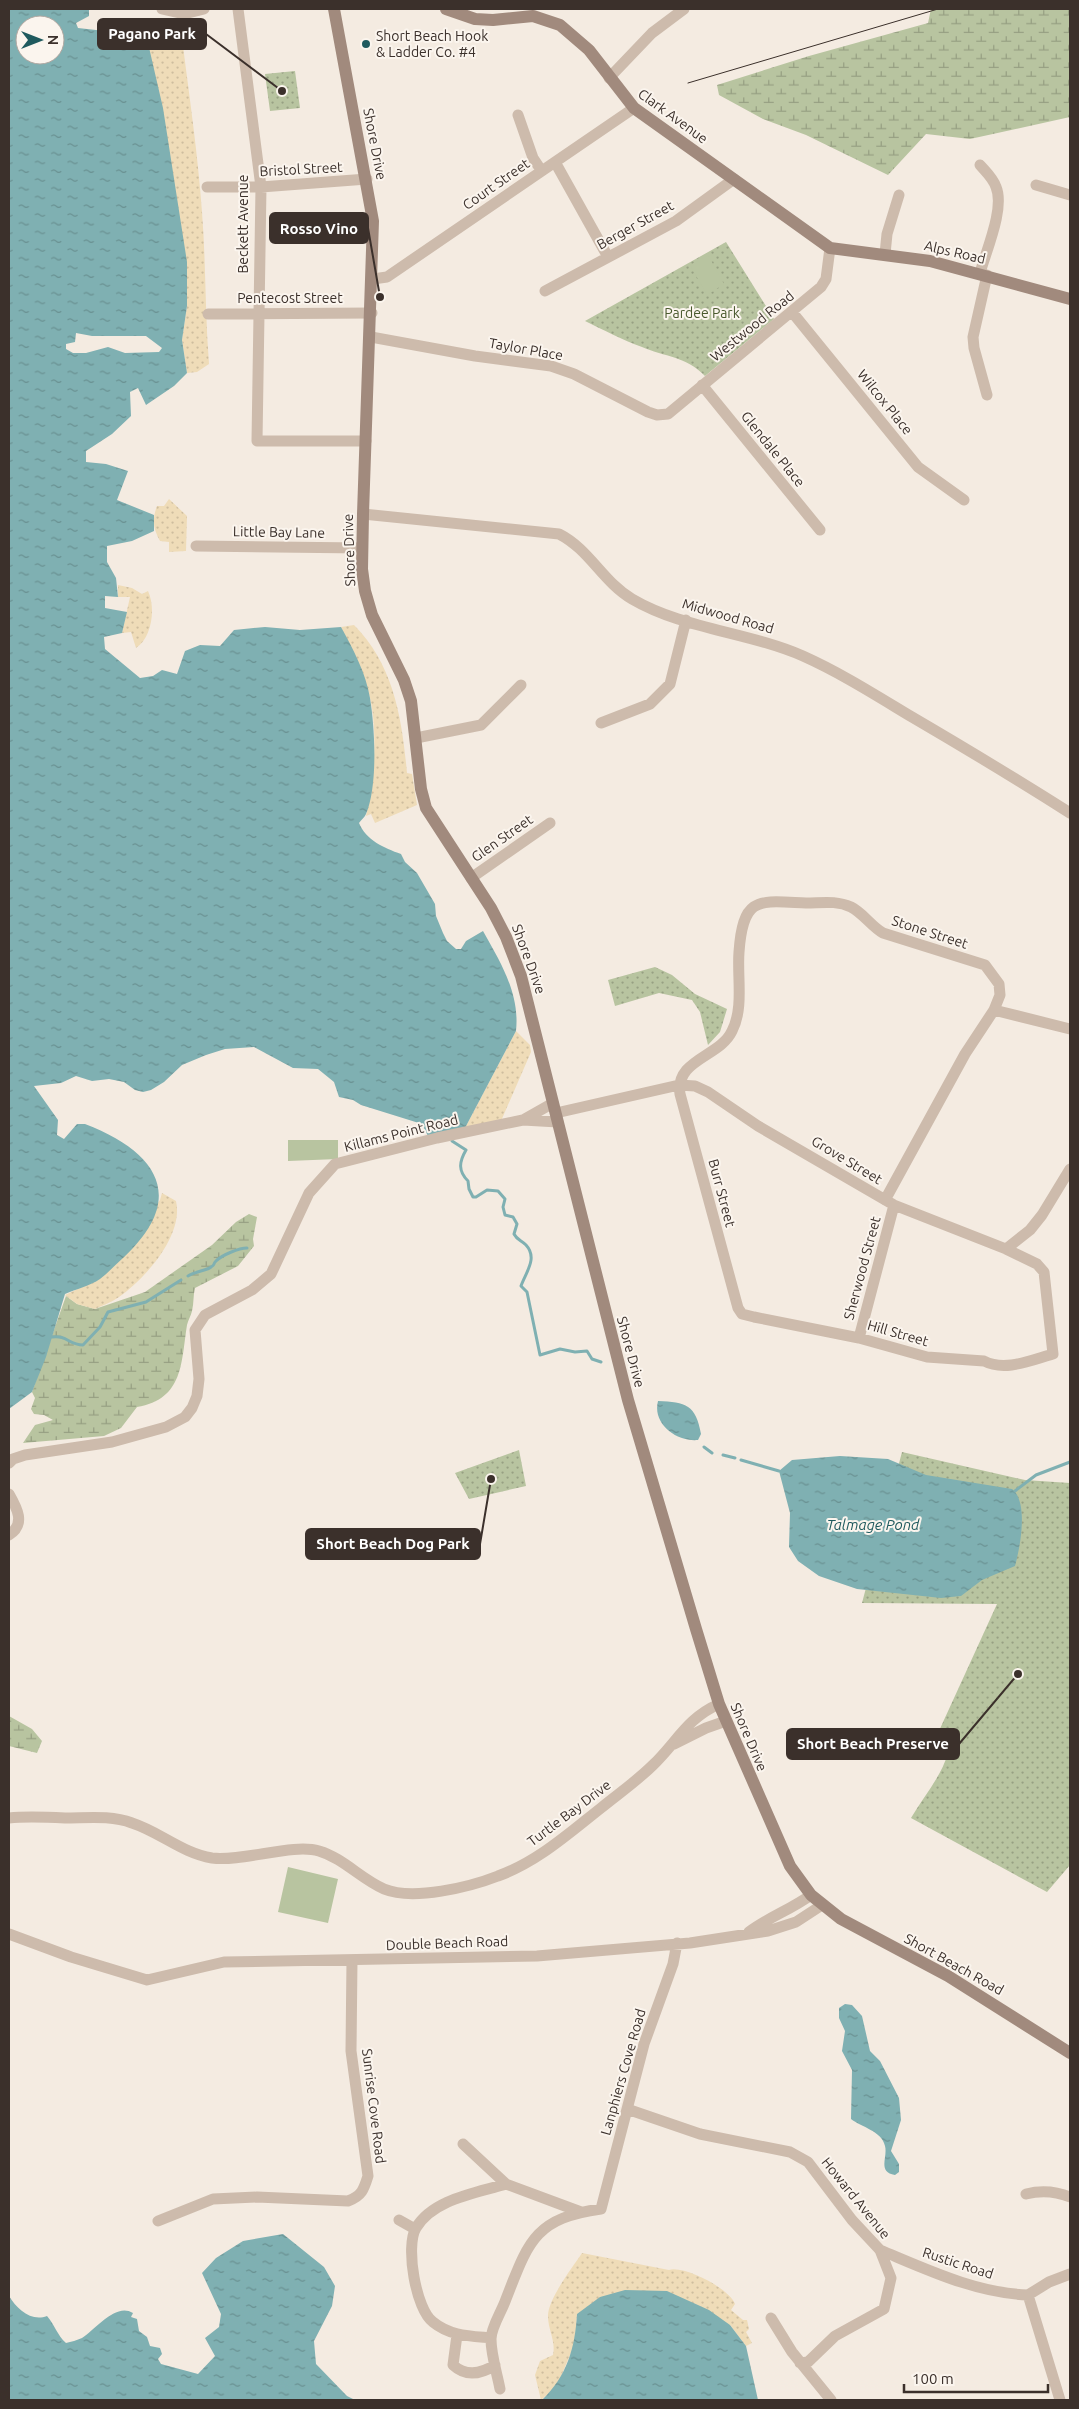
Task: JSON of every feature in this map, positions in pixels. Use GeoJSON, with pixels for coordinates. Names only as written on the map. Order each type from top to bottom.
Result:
{"type":"FeatureCollection","features":[{"type":"Feature","properties":{"kind":"main road","name":"Shore Drive"},"geometry":{"type":"LineString","coordinates":[[334,9],[374,221],[362,548],[363,575],[368,605],[406,687],[412,708],[424,804],[496,918],[516,961],[628,1400],[719,1704],[790,1866],[810,1895],[822,1905]]}},
{"type":"Feature","properties":{"kind":"main road","name":"Clark Avenue"},"geometry":{"type":"LineString","coordinates":[[446,9],[475,19],[493,20],[533,16],[560,25],[589,50],[634,108],[830,248]]}},
{"type":"Feature","properties":{"kind":"main road","name":"Alps Road"},"geometry":{"type":"LineString","coordinates":[[830,248],[930,261],[1070,299]]}},
{"type":"Feature","properties":{"kind":"main road","name":"Short Beach Road"},"geometry":{"type":"LineString","coordinates":[[822,1905],[859,1930],[948,1976],[990,2001],[1070,2053]]}},
{"type":"Feature","properties":{"kind":"street"},"geometry":{"type":"LineString","coordinates":[[162,9],[184,14],[204,9]]}},
{"type":"Feature","properties":{"kind":"street","name":"Beckett Avenue"},"geometry":{"type":"LineString","coordinates":[[238,9],[261,187],[257,441],[366,441]]}},
{"type":"Feature","properties":{"kind":"street"},"geometry":{"type":"LineString","coordinates":[[609,78],[652,33],[684,9]]}},
{"type":"Feature","properties":{"kind":"street","name":"Court Street"},"geometry":{"type":"LineString","coordinates":[[373,279],[387,277],[634,108]]}},
{"type":"Feature","properties":{"kind":"street"},"geometry":{"type":"LineString","coordinates":[[518,115],[533,158],[541,170]]}},
{"type":"Feature","properties":{"kind":"street"},"geometry":{"type":"LineString","coordinates":[[555,162],[608,257]]}},
{"type":"Feature","properties":{"kind":"street"},"geometry":{"type":"LineString","coordinates":[[980,165],[994,181],[998,197],[997,214],[983,274],[973,337],[974,348],[987,395]]}},
{"type":"Feature","properties":{"kind":"street","name":"Berger Street"},"geometry":{"type":"LineString","coordinates":[[545,291],[676,221],[734,178]]}},
{"type":"Feature","properties":{"kind":"street","name":"Bristol Street"},"geometry":{"type":"LineString","coordinates":[[207,188],[261,187],[367,179]]}},
{"type":"Feature","properties":{"kind":"street"},"geometry":{"type":"LineString","coordinates":[[1036,185],[1070,195]]}},
{"type":"Feature","properties":{"kind":"street"},"geometry":{"type":"LineString","coordinates":[[885,254],[887,234],[899,195]]}},
{"type":"Feature","properties":{"kind":"street","name":"Westwood Road"},"geometry":{"type":"LineString","coordinates":[[668,414],[821,288],[826,279],[830,248]]}},
{"type":"Feature","properties":{"kind":"street","name":"Wilcox Place"},"geometry":{"type":"LineString","coordinates":[[792,312],[918,467],[964,500]]}},
{"type":"Feature","properties":{"kind":"street","name":"Pentecost Street"},"geometry":{"type":"LineString","coordinates":[[208,314],[372,313]]}},
{"type":"Feature","properties":{"kind":"street","name":"Taylor Place"},"geometry":{"type":"LineString","coordinates":[[371,337],[476,356],[551,366],[574,374],[648,412],[657,415],[668,414]]}},
{"type":"Feature","properties":{"kind":"street","name":"Glendale Place"},"geometry":{"type":"LineString","coordinates":[[702,385],[820,530]]}},
{"type":"Feature","properties":{"kind":"street","name":"Midwood Road"},"geometry":{"type":"LineString","coordinates":[[363,514],[559,534],[572,540],[603,575],[631,598],[657,611],[768,642],[809,659],[894,706],[1070,813]]}},
{"type":"Feature","properties":{"kind":"street","name":"Little Bay Lane"},"geometry":{"type":"LineString","coordinates":[[196,546],[362,548]]}},
{"type":"Feature","properties":{"kind":"street"},"geometry":{"type":"LineString","coordinates":[[601,723],[650,704],[670,684],[686,620]]}},
{"type":"Feature","properties":{"kind":"street"},"geometry":{"type":"LineString","coordinates":[[416,738],[479,726],[521,685]]}},
{"type":"Feature","properties":{"kind":"street","name":"Glen Street"},"geometry":{"type":"LineString","coordinates":[[471,878],[550,823]]}},
{"type":"Feature","properties":{"kind":"street","name":"Stone Street"},"geometry":{"type":"LineString","coordinates":[[679,1085],[685,1070],[723,1044],[732,1031],[737,1016],[739,951],[744,926],[750,910],[760,902],[777,900],[835,902],[852,907],[871,926],[883,933],[985,966],[999,984],[1000,995],[994,1010],[965,1054],[889,1203]]}},
{"type":"Feature","properties":{"kind":"street"},"geometry":{"type":"LineString","coordinates":[[994,1010],[1070,1029]]}},
{"type":"Feature","properties":{"kind":"street","name":"Grove Street"},"geometry":{"type":"LineString","coordinates":[[556,1113],[679,1085],[695,1086],[708,1092],[758,1126],[889,1203],[1006,1249],[1037,1264],[1044,1272],[1053,1354]]}},
{"type":"Feature","properties":{"kind":"street","name":"Burr Street"},"geometry":{"type":"LineString","coordinates":[[679,1085],[738,1308]]}},
{"type":"Feature","properties":{"kind":"street","name":"Killams Point Road"},"geometry":{"type":"LineString","coordinates":[[9,1463],[13,1459],[25,1455],[112,1442],[166,1427],[185,1417],[192,1408],[197,1396],[199,1379],[194,1341],[199,1321],[205,1315],[252,1290],[271,1274],[308,1192],[335,1164],[437,1138],[556,1113]]}},
{"type":"Feature","properties":{"kind":"street","name":"Killams Point Road"},"geometry":{"type":"LineString","coordinates":[[523,1120],[556,1113]]}},
{"type":"Feature","properties":{"kind":"street"},"geometry":{"type":"LineString","coordinates":[[1006,1249],[1030,1230],[1042,1215],[1070,1169]]}},
{"type":"Feature","properties":{"kind":"street","name":"Sherwood Street"},"geometry":{"type":"LineString","coordinates":[[859,1338],[889,1203]]}},
{"type":"Feature","properties":{"kind":"street","name":"Hill Street"},"geometry":{"type":"LineString","coordinates":[[738,1308],[742,1314],[859,1338],[927,1357],[984,1361],[992,1366],[1021,1363],[1053,1354]]}},
{"type":"Feature","properties":{"kind":"street"},"geometry":{"type":"LineString","coordinates":[[9,1494],[19,1517],[17,1527],[9,1535]]}},
{"type":"Feature","properties":{"kind":"street","name":"Turtle Bay Drive"},"geometry":{"type":"LineString","coordinates":[[674,1744],[681,1731],[693,1719],[719,1704]]}},
{"type":"Feature","properties":{"kind":"street","name":"Turtle Bay Drive"},"geometry":{"type":"LineString","coordinates":[[9,1818],[119,1819],[151,1831],[186,1850],[213,1858],[310,1849],[328,1855],[385,1889],[401,1893],[431,1892],[497,1877],[530,1861],[562,1840],[628,1788],[674,1744],[706,1728],[726,1721]]}},
{"type":"Feature","properties":{"kind":"street","name":"Double Beach Road"},"geometry":{"type":"LineString","coordinates":[[749,1932],[764,1921],[791,1910],[810,1895]]}},
{"type":"Feature","properties":{"kind":"street","name":"Double Beach Road"},"geometry":{"type":"LineString","coordinates":[[9,1934],[71,1957],[147,1980],[224,1962],[537,1956],[724,1939],[749,1932],[768,1931],[796,1922],[822,1905]]}},
{"type":"Feature","properties":{"kind":"street","name":"Lanphiers Cove Road"},"geometry":{"type":"LineString","coordinates":[[581,2212],[601,2209],[644,2044],[673,1964],[677,1943]]}},
{"type":"Feature","properties":{"kind":"street","name":"Sunrise Cove Road"},"geometry":{"type":"LineString","coordinates":[[158,2221],[213,2199],[257,2197],[339,2201],[358,2198],[364,2189],[368,2176],[351,2051],[352,1960]]}},
{"type":"Feature","properties":{"kind":"street","name":"Howard Avenue"},"geometry":{"type":"LineString","coordinates":[[627,2109],[700,2134],[790,2152],[808,2162],[852,2220],[880,2250],[892,2278],[884,2309],[835,2336],[808,2362],[800,2363]]}},
{"type":"Feature","properties":{"kind":"street"},"geometry":{"type":"LineString","coordinates":[[464,2144],[506,2184],[581,2212]]}},
{"type":"Feature","properties":{"kind":"street"},"geometry":{"type":"LineString","coordinates":[[491,2338],[457,2335],[432,2322],[423,2306],[415,2284],[411,2251],[415,2228],[434,2210],[451,2201],[506,2184]]}},
{"type":"Feature","properties":{"kind":"street"},"geometry":{"type":"LineString","coordinates":[[1026,2194],[1039,2191],[1057,2192],[1070,2197]]}},
{"type":"Feature","properties":{"kind":"street"},"geometry":{"type":"LineString","coordinates":[[500,2388],[491,2338],[526,2248],[539,2232],[549,2225],[581,2212]]}},
{"type":"Feature","properties":{"kind":"street"},"geometry":{"type":"LineString","coordinates":[[399,2220],[415,2228]]}},
{"type":"Feature","properties":{"kind":"street","name":"Rustic Road"},"geometry":{"type":"LineString","coordinates":[[880,2250],[951,2279],[980,2288],[1028,2295]]}},
{"type":"Feature","properties":{"kind":"street"},"geometry":{"type":"LineString","coordinates":[[1060,2400],[1028,2295],[1049,2282],[1070,2274]]}},
{"type":"Feature","properties":{"kind":"street"},"geometry":{"type":"LineString","coordinates":[[771,2318],[800,2363],[831,2400]]}},
{"type":"Feature","properties":{"kind":"street"},"geometry":{"type":"LineString","coordinates":[[457,2335],[453,2365],[459,2370],[484,2372],[495,2365]]}},
{"type":"Feature","properties":{"kind":"green space"},"geometry":{"type":"Polygon","coordinates":[[[931,9],[1070,9],[1070,117],[970,139],[926,134],[888,175],[806,135],[763,119],[719,95],[717,85],[809,56],[928,23],[931,9]]]}},
{"type":"Feature","properties":{"kind":"green space"},"geometry":{"type":"Polygon","coordinates":[[[295,71],[300,108],[270,111],[265,74],[295,71]]]}},
{"type":"Feature","properties":{"kind":"green space","name":"Pardee Park"},"geometry":{"type":"Polygon","coordinates":[[[726,242],[774,319],[705,376],[690,364],[620,338],[585,321],[726,242]]]}},
{"type":"Feature","properties":{"kind":"green space"},"geometry":{"type":"Polygon","coordinates":[[[708,255],[724,284],[707,295],[690,265],[708,255]]]}},
{"type":"Feature","properties":{"kind":"green space"},"geometry":{"type":"Polygon","coordinates":[[[655,967],[672,975],[695,994],[727,1009],[720,1032],[708,1045],[700,1012],[692,1000],[659,993],[615,1006],[608,980],[655,967]]]}},
{"type":"Feature","properties":{"kind":"green space"},"geometry":{"type":"Polygon","coordinates":[[[288,1140],[338,1140],[338,1159],[288,1161],[288,1140]]]}},
{"type":"Feature","properties":{"kind":"green space"},"geometry":{"type":"Polygon","coordinates":[[[249,1214],[257,1217],[253,1239],[254,1246],[238,1266],[195,1288],[193,1308],[187,1325],[181,1365],[172,1387],[164,1396],[152,1403],[137,1407],[121,1428],[104,1436],[23,1443],[35,1425],[53,1420],[44,1415],[34,1414],[31,1409],[35,1398],[32,1392],[66,1296],[77,1304],[95,1309],[145,1292],[212,1245],[236,1222],[249,1214]]]}},
{"type":"Feature","properties":{"kind":"green space"},"geometry":{"type":"Polygon","coordinates":[[[519,1450],[526,1486],[469,1499],[455,1473],[519,1450]]]}},
{"type":"Feature","properties":{"kind":"green space"},"geometry":{"type":"Polygon","coordinates":[[[902,1452],[1025,1480],[1070,1483],[1070,1865],[1047,1892],[911,1818],[945,1762],[948,1753],[933,1744],[997,1604],[862,1603],[902,1452]]]}},
{"type":"Feature","properties":{"kind":"green space"},"geometry":{"type":"Polygon","coordinates":[[[9,1716],[32,1729],[42,1741],[37,1753],[9,1746],[9,1716]]]}},
{"type":"Feature","properties":{"kind":"green space"},"geometry":{"type":"Polygon","coordinates":[[[288,1867],[338,1879],[328,1923],[278,1912],[288,1867]]]}},
{"type":"Feature","properties":{"kind":"sand"},"geometry":{"type":"Polygon","coordinates":[[[148,43],[158,46],[183,46],[202,212],[209,364],[197,372],[187,373],[182,340],[187,306],[148,43]]]}},
{"type":"Feature","properties":{"kind":"sand"},"geometry":{"type":"Polygon","coordinates":[[[169,499],[187,516],[186,551],[169,552],[169,542],[160,541],[156,532],[154,515],[157,506],[164,506],[169,499]]]}},
{"type":"Feature","properties":{"kind":"sand"},"geometry":{"type":"Polygon","coordinates":[[[118,585],[132,588],[142,594],[148,591],[150,598],[152,614],[149,630],[146,637],[136,648],[131,632],[122,633],[130,597],[118,597],[118,585]]]}},
{"type":"Feature","properties":{"kind":"sand"},"geometry":{"type":"Polygon","coordinates":[[[354,625],[368,641],[378,657],[394,694],[399,713],[407,773],[412,774],[417,805],[375,823],[371,814],[366,816],[374,757],[374,725],[370,698],[365,680],[341,627],[354,625]]]}},
{"type":"Feature","properties":{"kind":"sand"},"geometry":{"type":"Polygon","coordinates":[[[516,1031],[530,1045],[531,1052],[501,1121],[465,1128],[516,1031]]]}},
{"type":"Feature","properties":{"kind":"sand"},"geometry":{"type":"Polygon","coordinates":[[[162,1193],[176,1201],[177,1214],[168,1242],[151,1268],[119,1297],[95,1309],[77,1304],[65,1295],[99,1279],[160,1200],[162,1193]]]}},
{"type":"Feature","properties":{"kind":"sand"},"geometry":{"type":"Polygon","coordinates":[[[582,2253],[669,2270],[685,2271],[716,2285],[735,2304],[731,2310],[743,2320],[747,2320],[749,2329],[746,2332],[752,2343],[746,2346],[730,2325],[577,2314],[575,2343],[557,2386],[541,2400],[535,2375],[540,2361],[553,2355],[554,2350],[548,2321],[549,2309],[561,2284],[582,2253]]]}},
{"type":"Feature","properties":{"kind":"water"},"geometry":{"type":"Polygon","coordinates":[[[9,9],[89,9],[89,16],[76,23],[78,28],[105,31],[120,41],[139,38],[148,43],[163,108],[187,262],[187,306],[182,340],[187,373],[174,386],[146,405],[138,388],[130,392],[131,416],[112,434],[86,451],[86,462],[106,464],[128,471],[117,500],[154,515],[154,531],[132,541],[107,546],[107,562],[116,578],[118,597],[105,596],[105,608],[127,612],[122,633],[104,637],[105,649],[140,678],[153,676],[162,670],[177,674],[185,651],[200,645],[220,646],[234,630],[265,627],[300,630],[341,627],[365,679],[370,698],[373,725],[374,773],[370,802],[365,816],[359,823],[371,839],[401,854],[405,862],[417,873],[435,904],[436,916],[447,941],[456,949],[461,949],[466,941],[483,931],[508,979],[515,1004],[516,1031],[465,1128],[428,1136],[422,1124],[339,1097],[334,1082],[318,1069],[293,1068],[254,1047],[225,1049],[206,1055],[182,1065],[164,1082],[151,1090],[143,1092],[135,1090],[124,1082],[109,1079],[92,1081],[76,1076],[61,1083],[34,1086],[58,1120],[57,1135],[64,1139],[77,1124],[85,1124],[110,1135],[131,1148],[146,1163],[156,1179],[159,1197],[155,1216],[143,1236],[123,1258],[100,1279],[65,1294],[46,1357],[32,1392],[9,1409],[9,9]],[[76,333],[75,342],[66,344],[66,349],[73,353],[86,353],[108,347],[125,353],[159,352],[162,348],[146,336],[92,336],[76,333]]]}},
{"type":"Feature","properties":{"kind":"water"},"geometry":{"type":"Polygon","coordinates":[[[658,1401],[683,1404],[693,1411],[701,1434],[698,1440],[682,1438],[668,1430],[662,1424],[659,1417],[658,1401]]]}},
{"type":"Feature","properties":{"kind":"water","name":"Talmage Pond"},"geometry":{"type":"Polygon","coordinates":[[[840,1456],[888,1459],[926,1475],[1012,1489],[1017,1495],[1022,1514],[1021,1537],[1015,1566],[982,1580],[961,1596],[941,1598],[857,1589],[819,1576],[798,1561],[789,1547],[790,1513],[779,1471],[792,1460],[840,1456]]]}},
{"type":"Feature","properties":{"kind":"water"},"geometry":{"type":"Polygon","coordinates":[[[845,2004],[852,2005],[862,2016],[870,2051],[880,2061],[899,2098],[901,2120],[891,2151],[899,2164],[899,2172],[895,2175],[886,2171],[884,2163],[886,2150],[880,2137],[851,2119],[852,2070],[842,2051],[845,2031],[839,2018],[839,2008],[845,2004]]]}},
{"type":"Feature","properties":{"kind":"water"},"geometry":{"type":"Polygon","coordinates":[[[283,2234],[324,2267],[335,2286],[332,2306],[314,2341],[316,2364],[347,2396],[355,2400],[9,2400],[9,2296],[20,2310],[30,2316],[47,2316],[66,2343],[82,2338],[113,2314],[120,2311],[133,2313],[131,2317],[137,2319],[139,2331],[147,2337],[150,2346],[160,2348],[162,2354],[158,2359],[161,2364],[198,2374],[215,2356],[205,2338],[219,2327],[221,2314],[202,2273],[216,2258],[243,2241],[283,2234]]]}},
{"type":"Feature","properties":{"kind":"water"},"geometry":{"type":"Polygon","coordinates":[[[625,2290],[667,2291],[709,2310],[730,2325],[746,2346],[758,2400],[542,2400],[551,2391],[564,2371],[572,2350],[577,2314],[600,2297],[625,2290]]]}},
{"type":"Feature","properties":{"kind":"waterway"},"geometry":{"type":"LineString","coordinates":[[452,1141],[466,1150],[462,1158],[461,1170],[468,1181],[473,1197],[487,1190],[498,1191],[505,1199],[503,1207],[505,1215],[513,1217],[517,1224],[514,1234],[529,1250],[531,1255],[530,1265],[521,1286],[527,1292],[540,1355],[560,1349],[575,1352],[587,1351],[592,1359],[601,1362]]}},
{"type":"Feature","properties":{"kind":"waterway"},"geometry":{"type":"LineString","coordinates":[[188,1276],[209,1268],[226,1254],[247,1248]]}},
{"type":"Feature","properties":{"kind":"waterway"},"geometry":{"type":"LineString","coordinates":[[52,1337],[61,1337],[78,1345],[83,1345],[100,1327],[108,1312],[146,1302],[181,1280]]}},
{"type":"Feature","properties":{"kind":"waterway"},"geometry":{"type":"LineString","coordinates":[[704,1447],[712,1453]]}},
{"type":"Feature","properties":{"kind":"waterway"},"geometry":{"type":"LineString","coordinates":[[723,1455],[735,1458]]}},
{"type":"Feature","properties":{"kind":"waterway"},"geometry":{"type":"LineString","coordinates":[[741,1460],[779,1471]]}},
{"type":"Feature","properties":{"kind":"waterway"},"geometry":{"type":"LineString","coordinates":[[1015,1491],[1036,1475],[1070,1462]]}},
{"type":"Feature","properties":{"kind":"tram line"},"geometry":{"type":"LineString","coordinates":[[688,83],[938,9]]}},
{"type":"Feature","properties":{"kind":"place","name":"Short Beach Hook & Ladder Co. #4"},"geometry":{"type":"Point","coordinates":[366,44]}},
{"type":"Feature","properties":{"kind":"place","name":"Pagano Park"},"geometry":{"type":"Point","coordinates":[282,91]}},
{"type":"Feature","properties":{"kind":"place","name":"Rosso Vino"},"geometry":{"type":"Point","coordinates":[380,297]}},
{"type":"Feature","properties":{"kind":"place","name":"Short Beach Dog Park"},"geometry":{"type":"Point","coordinates":[491,1479]}},
{"type":"Feature","properties":{"kind":"place","name":"Short Beach Preserve"},"geometry":{"type":"Point","coordinates":[1018,1674]}}]}
